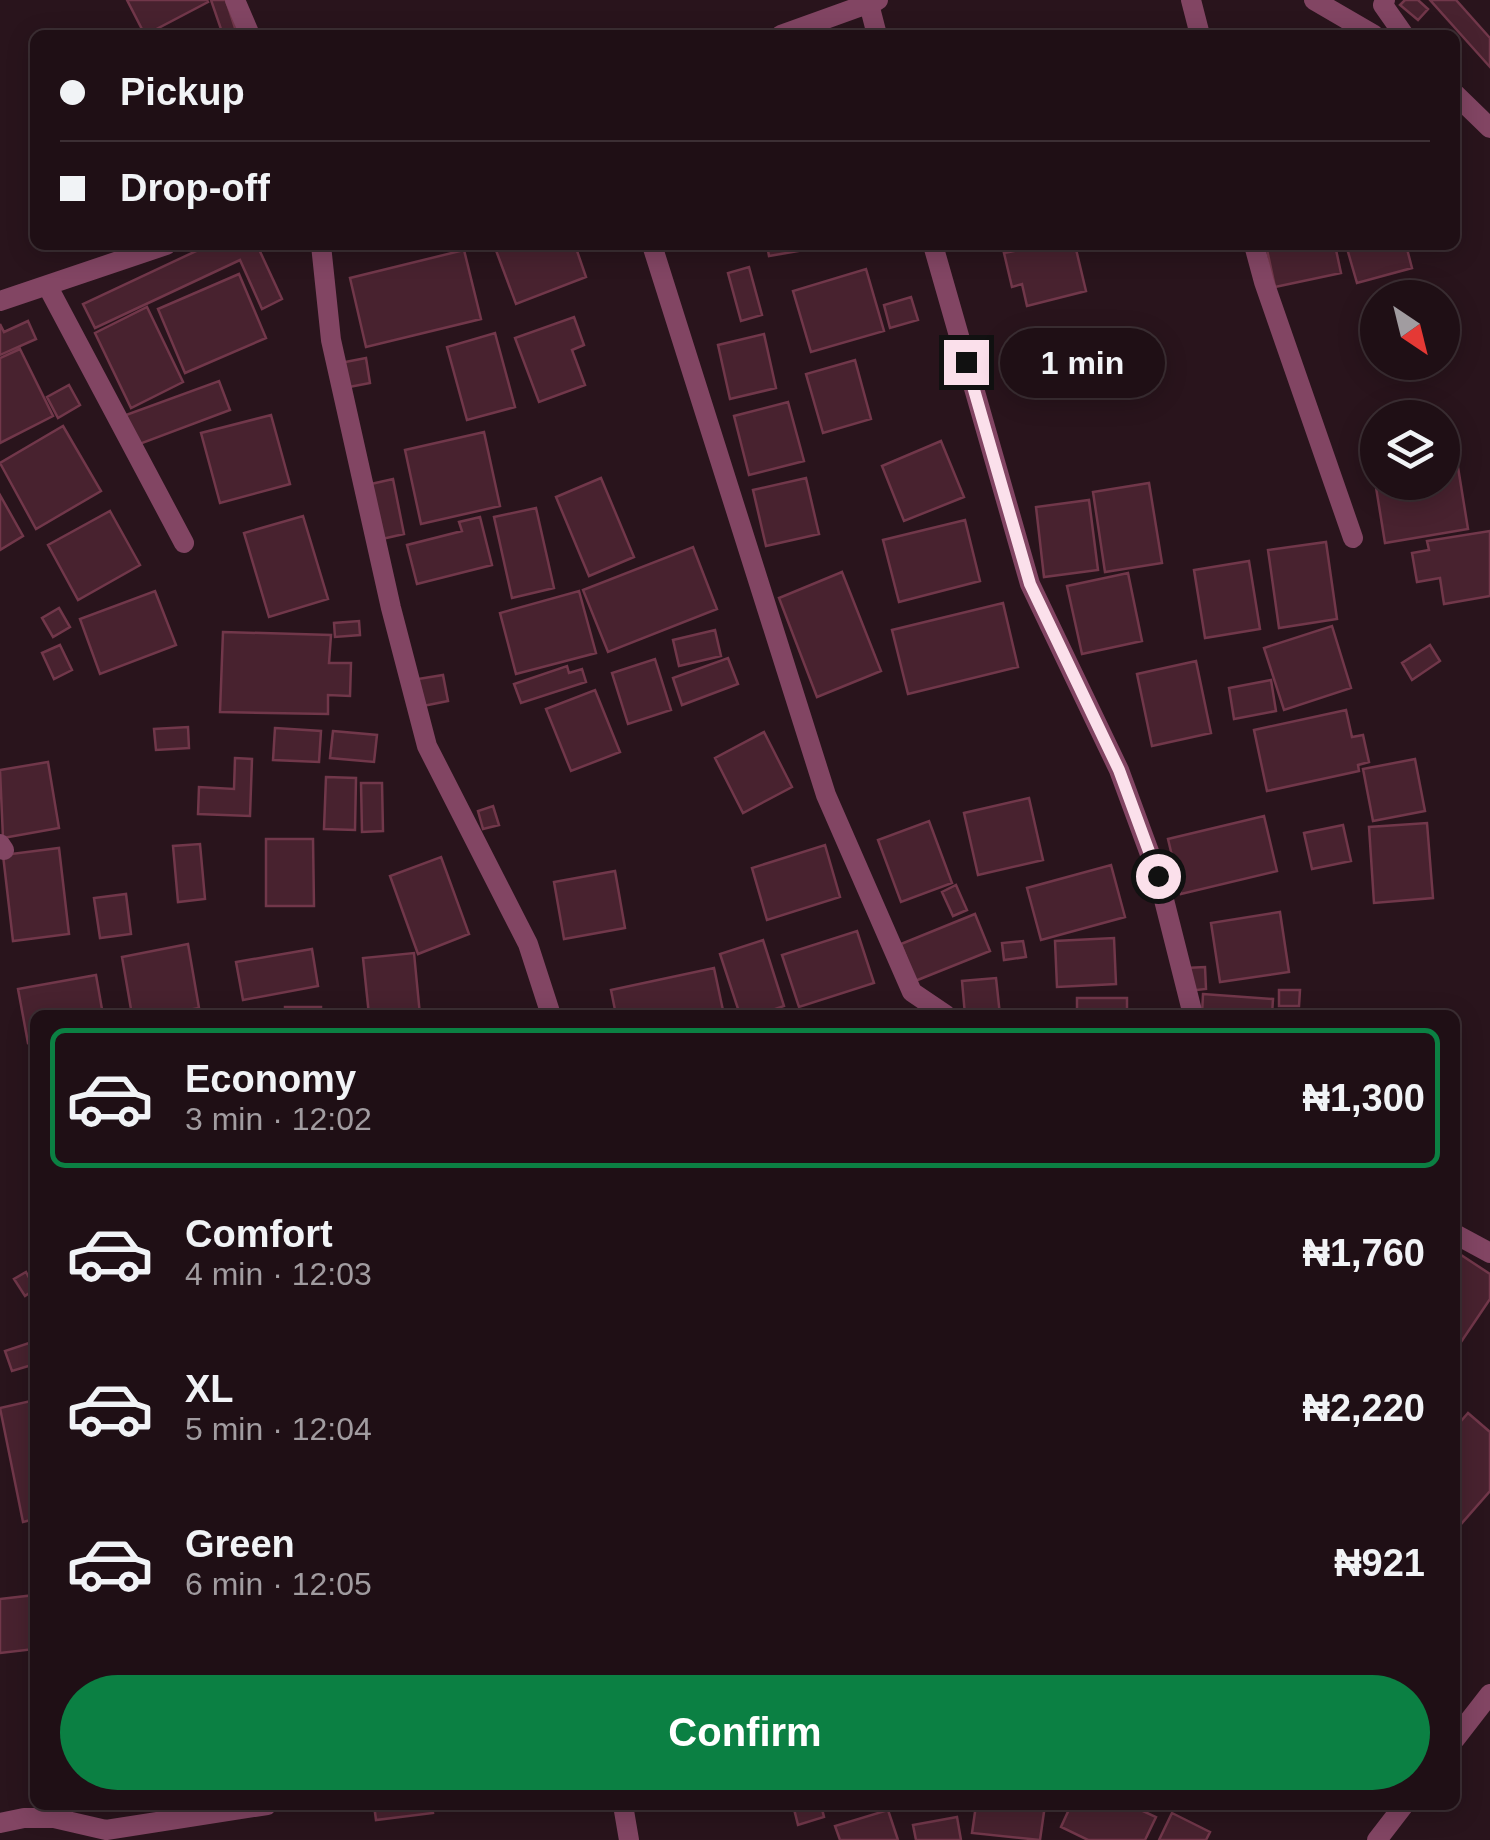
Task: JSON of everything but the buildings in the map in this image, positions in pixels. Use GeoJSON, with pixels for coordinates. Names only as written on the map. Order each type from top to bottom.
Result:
{"type":"FeatureCollection","features":[{"type":"Feature","properties":{"kind":"street"},"geometry":{"type":"LineString","coordinates":[[235,0],[248,30]]}},
{"type":"Feature","properties":{"kind":"street"},"geometry":{"type":"LineString","coordinates":[[1191,0],[1199,30]]}},
{"type":"Feature","properties":{"kind":"street"},"geometry":{"type":"LineString","coordinates":[[1314,0],[1365,30]]}},
{"type":"Feature","properties":{"kind":"street"},"geometry":{"type":"LineString","coordinates":[[1385,0],[1384,5],[1401,30]]}},
{"type":"Feature","properties":{"kind":"street"},"geometry":{"type":"LineString","coordinates":[[795,30],[874,2],[877,30]]}},
{"type":"Feature","properties":{"kind":"street"},"geometry":{"type":"LineString","coordinates":[[1460,99],[1490,128]]}},
{"type":"Feature","properties":{"kind":"street"},"geometry":{"type":"LineString","coordinates":[[0,301],[152,250]]}},
{"type":"Feature","properties":{"kind":"street"},"geometry":{"type":"LineString","coordinates":[[321,250],[330,340],[390,608],[427,746],[528,944],[549,1010]]}},
{"type":"Feature","properties":{"kind":"street"},"geometry":{"type":"LineString","coordinates":[[654,250],[826,795],[912,992],[913,1010]]}},
{"type":"Feature","properties":{"kind":"street"},"geometry":{"type":"LineString","coordinates":[[934,250],[1030,584],[1119,770],[1158,876],[1192,1010]]}},
{"type":"Feature","properties":{"kind":"street"},"geometry":{"type":"LineString","coordinates":[[1255,250],[1353,538]]}},
{"type":"Feature","properties":{"kind":"street"},"geometry":{"type":"LineString","coordinates":[[48,288],[184,544]]}},
{"type":"Feature","properties":{"kind":"street"},"geometry":{"type":"LineString","coordinates":[[912,992],[939,1010]]}},
{"type":"Feature","properties":{"kind":"street"},"geometry":{"type":"LineString","coordinates":[[1460,1237],[1490,1252]]}},
{"type":"Feature","properties":{"kind":"street"},"geometry":{"type":"LineString","coordinates":[[1460,1733],[1490,1694]]}},
{"type":"Feature","properties":{"kind":"street"},"geometry":{"type":"LineString","coordinates":[[106,1830],[116,1810]]}},
{"type":"Feature","properties":{"kind":"street"},"geometry":{"type":"LineString","coordinates":[[0,1822],[54,1818],[106,1830],[235,1810]]}},
{"type":"Feature","properties":{"kind":"street"},"geometry":{"type":"LineString","coordinates":[[624,1810],[628,1840]]}},
{"type":"Feature","properties":{"kind":"street"},"geometry":{"type":"LineString","coordinates":[[1377,1840],[1400,1810]]}},
{"type":"Feature","properties":{"kind":"route"},"geometry":{"type":"LineString","coordinates":[[966,362],[1030,584],[1119,770],[1158,876]]}}]}
